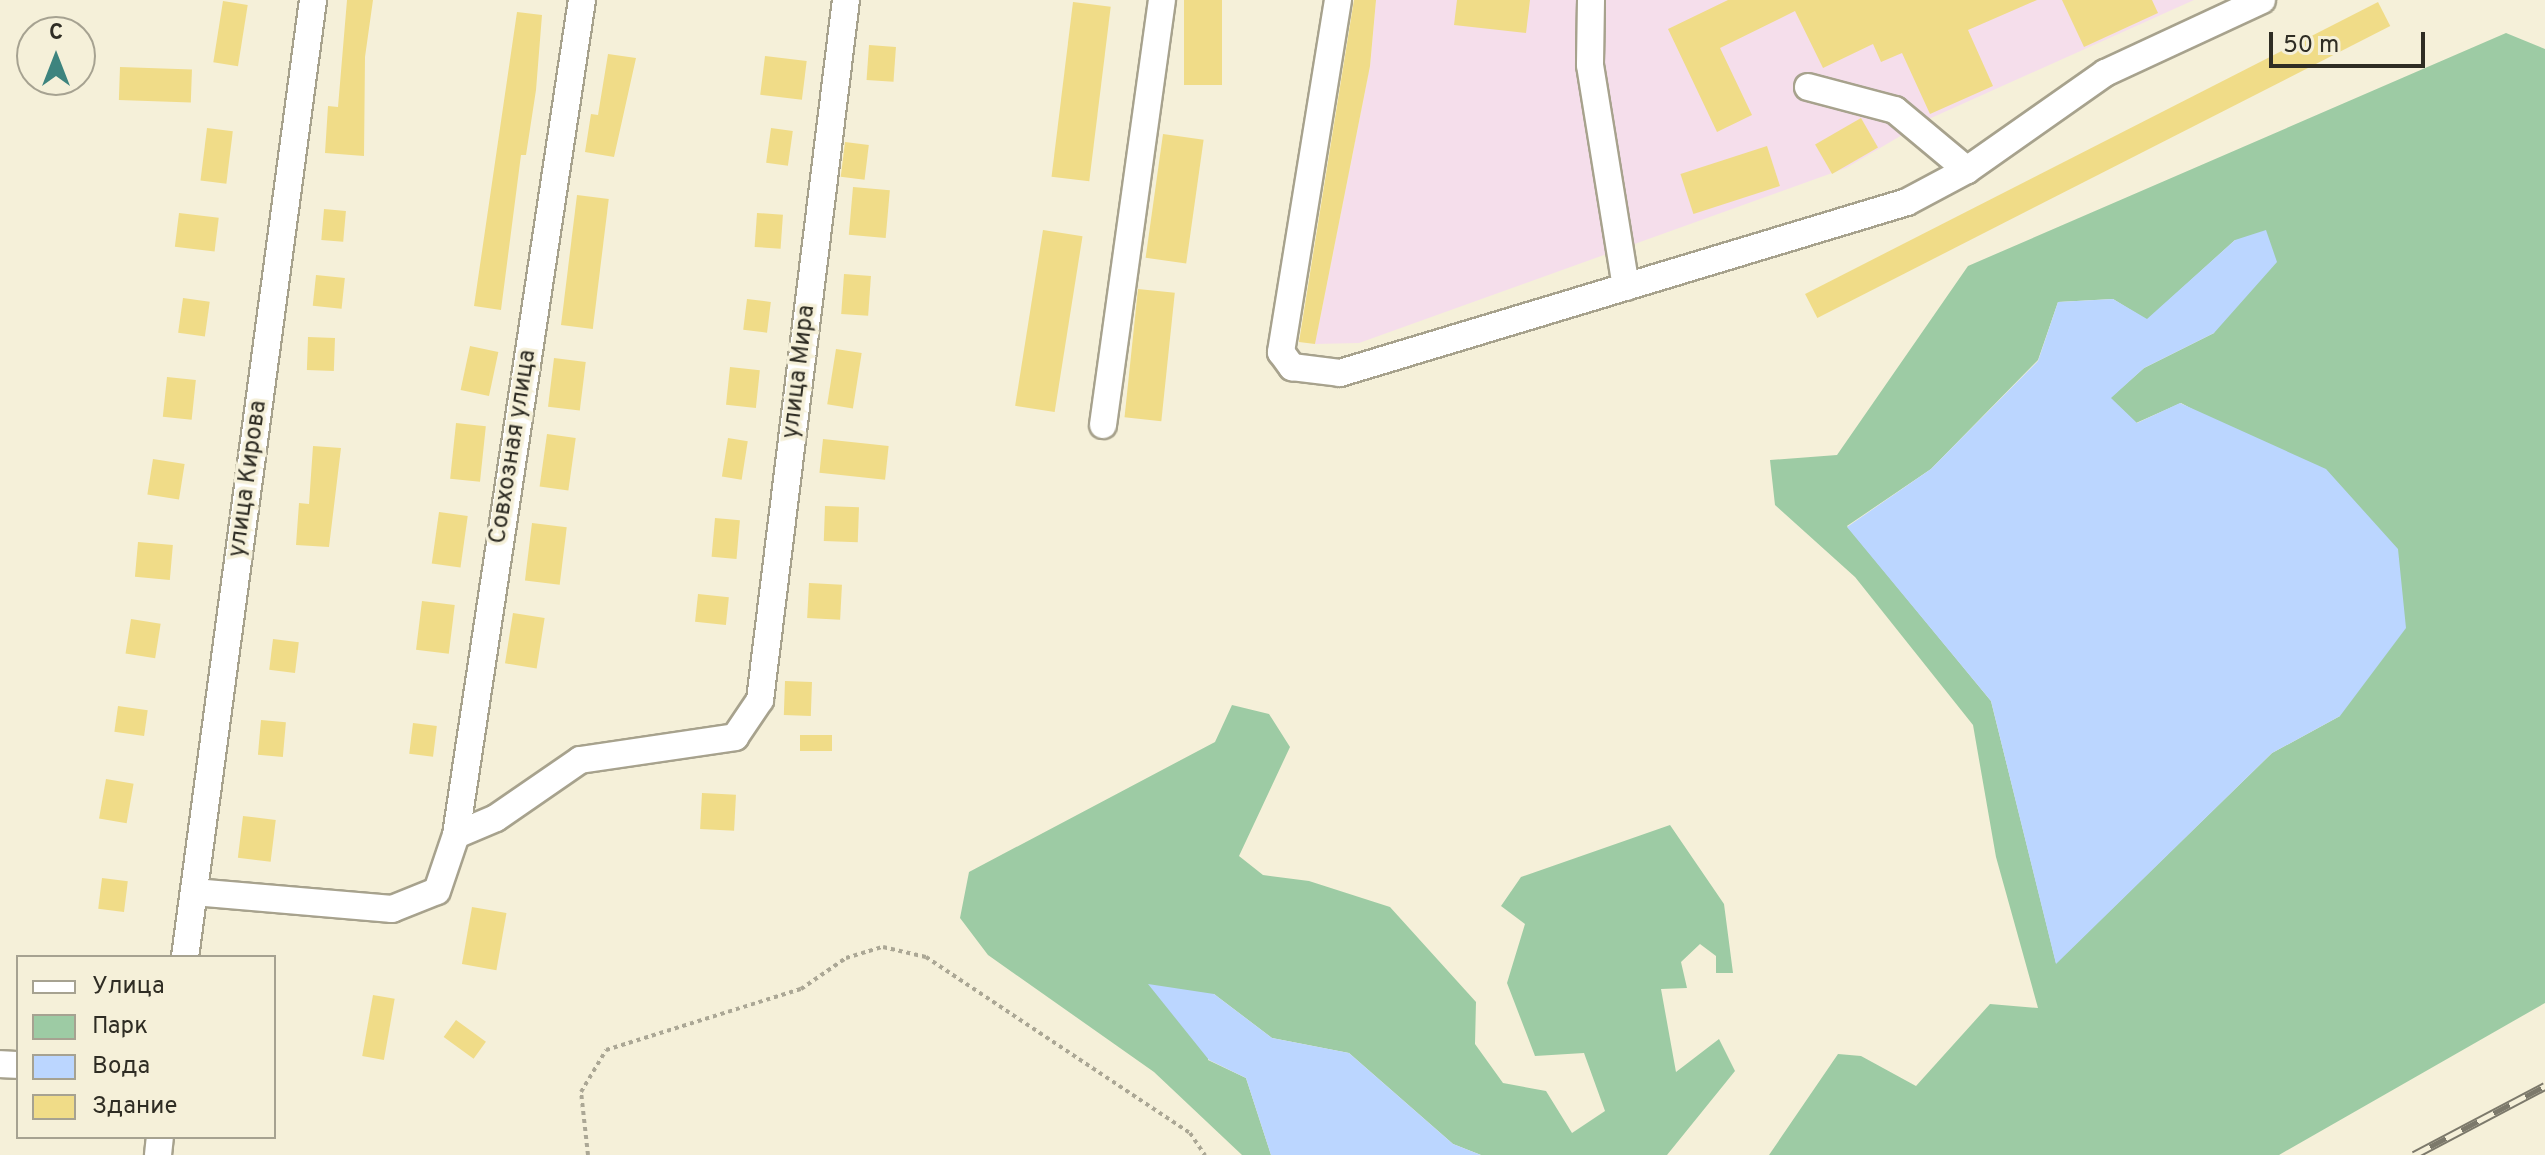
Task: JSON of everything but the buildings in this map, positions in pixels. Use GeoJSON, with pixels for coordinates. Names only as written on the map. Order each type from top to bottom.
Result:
{"type":"FeatureCollection","features":[{"type":"Feature","properties":{"kind":"street","name":"улица Кирова"},"geometry":{"type":"LineString","coordinates":[[185,955],[313,0]]}},
{"type":"Feature","properties":{"kind":"street","name":"Совхозная улица"},"geometry":{"type":"LineString","coordinates":[[194,892],[392,909],[437,891],[456,835],[582,0]]}},
{"type":"Feature","properties":{"kind":"street","name":"улица Мира"},"geometry":{"type":"LineString","coordinates":[[456,835],[496,818],[580,760],[735,737],[760,700],[846,0]]}},
{"type":"Feature","properties":{"kind":"street"},"geometry":{"type":"LineString","coordinates":[[1103,425],[1162,0]]}},
{"type":"Feature","properties":{"kind":"street"},"geometry":{"type":"LineString","coordinates":[[1338,0],[1281,352],[1292,367],[1340,373],[1907,202],[1967,170],[2105,73],[2262,0]]}},
{"type":"Feature","properties":{"kind":"street"},"geometry":{"type":"LineString","coordinates":[[1591,0],[1590,65],[1626,287]]}},
{"type":"Feature","properties":{"kind":"street"},"geometry":{"type":"LineString","coordinates":[[1808,87],[1895,110],[1967,170]]}},
{"type":"Feature","properties":{"kind":"path"},"geometry":{"type":"LineString","coordinates":[[588,1155],[581,1092],[606,1050],[801,989],[846,958],[883,947],[926,957],[1190,1133],[1205,1155]]}},
{"type":"Feature","properties":{"kind":"shaded area"},"geometry":{"type":"Polygon","coordinates":[[[1376,0],[2194,0],[1931,118],[1846,168],[1359,343],[1315,344],[1370,66],[1376,0]]]}},
{"type":"Feature","properties":{"kind":"green space"},"geometry":{"type":"Polygon","coordinates":[[[2506,33],[2545,49],[2545,1003],[2279,1155],[1769,1155],[1838,1054],[1861,1056],[1916,1086],[1990,1004],[2038,1008],[1996,857],[1973,725],[1855,577],[1775,505],[1770,460],[1837,455],[1968,266],[2506,33]],[[2235,240],[2147,320],[2113,299],[2058,302],[2038,360],[1931,469],[1847,526],[1991,701],[2056,963],[2272,753],[2340,716],[2203,415],[2181,403],[2136,423],[2110,398],[2144,368],[2214,333],[2235,240]]]}},
{"type":"Feature","properties":{"kind":"green space"},"geometry":{"type":"Polygon","coordinates":[[[1232,705],[1269,714],[1290,747],[1239,856],[1263,875],[1309,881],[1390,907],[1476,1002],[1475,1044],[1503,1083],[1546,1091],[1572,1133],[1605,1111],[1584,1053],[1535,1056],[1507,983],[1525,924],[1501,906],[1521,877],[1670,825],[1724,904],[1733,973],[1716,973],[1716,956],[1700,944],[1681,962],[1687,988],[1661,989],[1676,1072],[1719,1039],[1735,1071],[1667,1155],[1481,1155],[1453,1144],[1349,1053],[1272,1038],[1214,994],[1208,1060],[1246,1078],[1271,1155],[1242,1155],[1154,1072],[988,955],[960,918],[969,872],[1215,742],[1232,705]]]}},
{"type":"Feature","properties":{"kind":"water"},"geometry":{"type":"Polygon","coordinates":[[[2266,230],[2277,262],[2214,333],[2144,368],[2111,398],[2137,423],[2180,403],[2326,469],[2398,549],[2406,628],[2340,716],[2272,753],[2056,964],[1991,701],[1847,527],[1931,469],[2038,361],[2058,302],[2113,299],[2147,319],[2235,240],[2266,230]]]}},
{"type":"Feature","properties":{"kind":"water"},"geometry":{"type":"Polygon","coordinates":[[[1148,984],[1214,994],[1272,1038],[1349,1053],[1453,1144],[1481,1155],[1271,1155],[1246,1078],[1209,1060],[1148,984]]]}},
{"type":"Feature","properties":{"kind":"railway"},"geometry":{"type":"LineString","coordinates":[[2414,1155],[2545,1086]]}}]}
